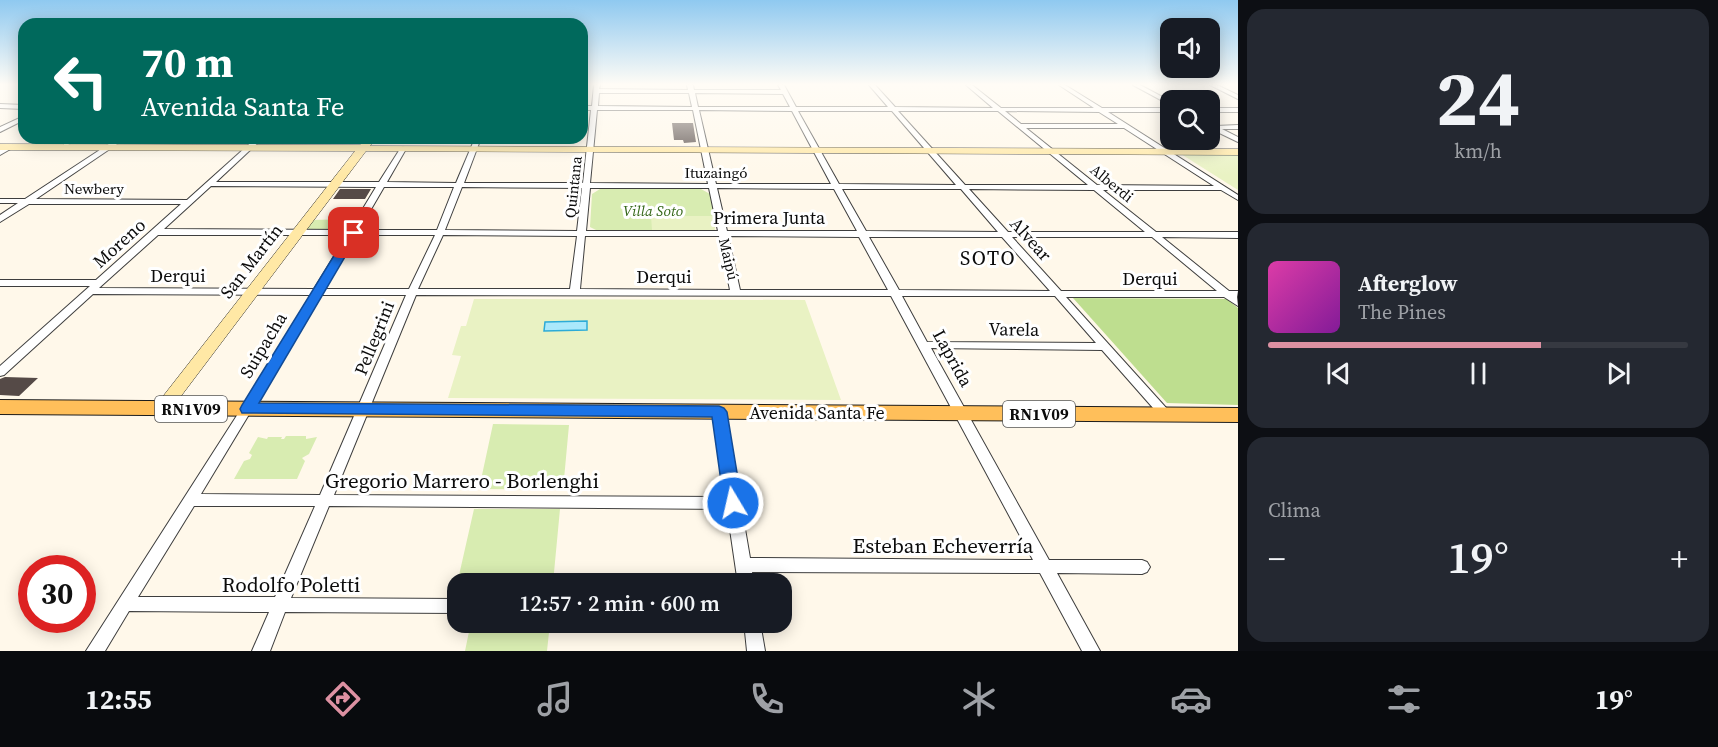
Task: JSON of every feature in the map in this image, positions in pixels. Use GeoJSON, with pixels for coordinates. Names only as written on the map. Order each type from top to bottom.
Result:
{"type":"FeatureCollection","features":[{"type":"Feature","properties":{"kind":"main road"},"geometry":{"type":"LineString","coordinates":[[4,146],[66,144],[111,146]]}},
{"type":"Feature","properties":{"kind":"main road"},"geometry":{"type":"LineString","coordinates":[[366,144],[403,149],[475,144]]}},
{"type":"Feature","properties":{"kind":"main road","name":"San Martín"},"geometry":{"type":"LineString","coordinates":[[163,408],[366,144]]}},
{"type":"Feature","properties":{"kind":"main road"},"geometry":{"type":"LineString","coordinates":[[4,146],[475,144],[591,148],[1160,150]]}},
{"type":"Feature","properties":{"kind":"main road"},"geometry":{"type":"LineString","coordinates":[[1220,150],[1238,150]]}},
{"type":"Feature","properties":{"kind":"main road","name":"Avenida Santa Fe"},"geometry":{"type":"LineString","coordinates":[[0,407],[1238,415]]}},
{"type":"Feature","properties":{"kind":"street","name":"Quintana"},"geometry":{"type":"LineString","coordinates":[[575,292],[594,115]]}},
{"type":"Feature","properties":{"kind":"street","name":"Maipú"},"geometry":{"type":"LineString","coordinates":[[697,115],[736,293]]}},
{"type":"Feature","properties":{"kind":"street","name":"Laprida"},"geometry":{"type":"LineString","coordinates":[[798,115],[1091,651]]}},
{"type":"Feature","properties":{"kind":"street","name":"Alvear"},"geometry":{"type":"LineString","coordinates":[[899,115],[1165,414]]}},
{"type":"Feature","properties":{"kind":"street","name":"Alberdi"},"geometry":{"type":"LineString","coordinates":[[1007,115],[1154,235],[1233,294],[1238,303]]}},
{"type":"Feature","properties":{"kind":"street"},"geometry":{"type":"LineString","coordinates":[[1110,115],[1160,150],[1238,198]]}},
{"type":"Feature","properties":{"kind":"street"},"geometry":{"type":"LineString","coordinates":[[0,130],[18,121]]}},
{"type":"Feature","properties":{"kind":"street"},"geometry":{"type":"LineString","coordinates":[[1020,126],[1127,126]]}},
{"type":"Feature","properties":{"kind":"street"},"geometry":{"type":"LineString","coordinates":[[1220,127],[1238,128]]}},
{"type":"Feature","properties":{"kind":"street"},"geometry":{"type":"LineString","coordinates":[[1220,130],[1238,140]]}},
{"type":"Feature","properties":{"kind":"street"},"geometry":{"type":"LineString","coordinates":[[0,219],[114,144]]}},
{"type":"Feature","properties":{"kind":"street","name":"Moreno"},"geometry":{"type":"LineString","coordinates":[[0,372],[253,144]]}},
{"type":"Feature","properties":{"kind":"street","name":"Pellegrini"},"geometry":{"type":"LineString","coordinates":[[261,651],[412,292],[440,233],[475,144]]}},
{"type":"Feature","properties":{"kind":"street"},"geometry":{"type":"LineString","coordinates":[[0,153],[4,146]]}},
{"type":"Feature","properties":{"kind":"street","name":"Suipacha"},"geometry":{"type":"LineString","coordinates":[[94,651],[248,409],[403,149]]}},
{"type":"Feature","properties":{"kind":"street","name":"Ituzaingó"},"geometry":{"type":"LineString","coordinates":[[208,184],[1223,188]]}},
{"type":"Feature","properties":{"kind":"street","name":"Newbery"},"geometry":{"type":"LineString","coordinates":[[0,201],[189,202]]}},
{"type":"Feature","properties":{"kind":"street","name":"Primera Junta"},"geometry":{"type":"LineString","coordinates":[[156,232],[1238,235]]}},
{"type":"Feature","properties":{"kind":"street"},"geometry":{"type":"LineString","coordinates":[[0,283],[99,284]]}},
{"type":"Feature","properties":{"kind":"street","name":"Derqui"},"geometry":{"type":"LineString","coordinates":[[90,291],[1233,294]]}},
{"type":"Feature","properties":{"kind":"street","name":"Varela"},"geometry":{"type":"LineString","coordinates":[[924,345],[1104,347]]}},
{"type":"Feature","properties":{"kind":"street"},"geometry":{"type":"LineString","coordinates":[[719,412],[744,573]]}},
{"type":"Feature","properties":{"kind":"street","name":"Gregorio Marrero - Borlenghi"},"geometry":{"type":"LineString","coordinates":[[190,500],[733,503]]}},
{"type":"Feature","properties":{"kind":"street","name":"Esteban Echeverría"},"geometry":{"type":"LineString","coordinates":[[743,565],[1142,567]]}},
{"type":"Feature","properties":{"kind":"street","name":"Rodolfo Poletti"},"geometry":{"type":"LineString","coordinates":[[124,604],[447,606]]}},
{"type":"Feature","properties":{"kind":"street"},"geometry":{"type":"LineString","coordinates":[[754,633],[756,651]]}},
{"type":"Feature","properties":{"kind":"green space"},"geometry":{"type":"Polygon","coordinates":[[[1181,154],[1238,154],[1238,190],[1181,154]]]}},
{"type":"Feature","properties":{"kind":"green space","name":"Villa Soto"},"geometry":{"type":"Polygon","coordinates":[[[600,189],[701,189],[710,194],[717,226],[710,231],[596,230],[590,227],[592,194],[600,189]]]}},
{"type":"Feature","properties":{"kind":"green space"},"geometry":{"type":"Polygon","coordinates":[[[651,216],[712,216],[715,230],[652,230],[651,216]]]}},
{"type":"Feature","properties":{"kind":"green space"},"geometry":{"type":"Polygon","coordinates":[[[362,219],[354,233],[298,233],[308,220],[362,219]]]}},
{"type":"Feature","properties":{"kind":"green space"},"geometry":{"type":"Polygon","coordinates":[[[1073,298],[1227,299],[1238,308],[1238,405],[1167,403],[1073,298]]]}},
{"type":"Feature","properties":{"kind":"green space"},"geometry":{"type":"Polygon","coordinates":[[[474,299],[805,300],[841,400],[448,398],[461,356],[452,355],[461,326],[466,326],[474,299]]]}},
{"type":"Feature","properties":{"kind":"green space"},"geometry":{"type":"Polygon","coordinates":[[[493,424],[569,425],[563,490],[479,489],[493,424]]]}},
{"type":"Feature","properties":{"kind":"green space"},"geometry":{"type":"Polygon","coordinates":[[[286,436],[306,436],[306,439],[317,437],[309,454],[302,458],[305,461],[297,479],[234,479],[244,461],[250,459],[252,455],[249,453],[258,437],[267,439],[268,437],[282,437],[281,439],[284,439],[286,436]]]}},
{"type":"Feature","properties":{"kind":"green space"},"geometry":{"type":"Polygon","coordinates":[[[474,509],[560,509],[554,573],[460,573],[474,509]]]}},
{"type":"Feature","properties":{"kind":"green space"},"geometry":{"type":"Polygon","coordinates":[[[469,633],[549,633],[547,651],[465,651],[469,633]]]}},
{"type":"Feature","properties":{"kind":"water"},"geometry":{"type":"Polygon","coordinates":[[[587,321],[587,330],[544,331],[545,322],[587,321]]]}},
{"type":"Feature","properties":{"kind":"building"},"geometry":{"type":"Polygon","coordinates":[[[672,123],[693,123],[696,142],[684,143],[683,140],[674,140],[672,123]]]}},
{"type":"Feature","properties":{"kind":"building"},"geometry":{"type":"Polygon","coordinates":[[[340,189],[371,189],[365,199],[333,199],[340,189]]]}},
{"type":"Feature","properties":{"kind":"building"},"geometry":{"type":"Polygon","coordinates":[[[5,377],[38,378],[19,396],[0,395],[0,379],[5,377]]]}},
{"type":"Feature","properties":{"kind":"district","name":"SOTO"},"geometry":{"type":"Point","coordinates":[988,258]}},
{"type":"Feature","properties":{"kind":"route"},"geometry":{"type":"LineString","coordinates":[[354,233],[248,409],[719,412],[733,503]]}}]}
